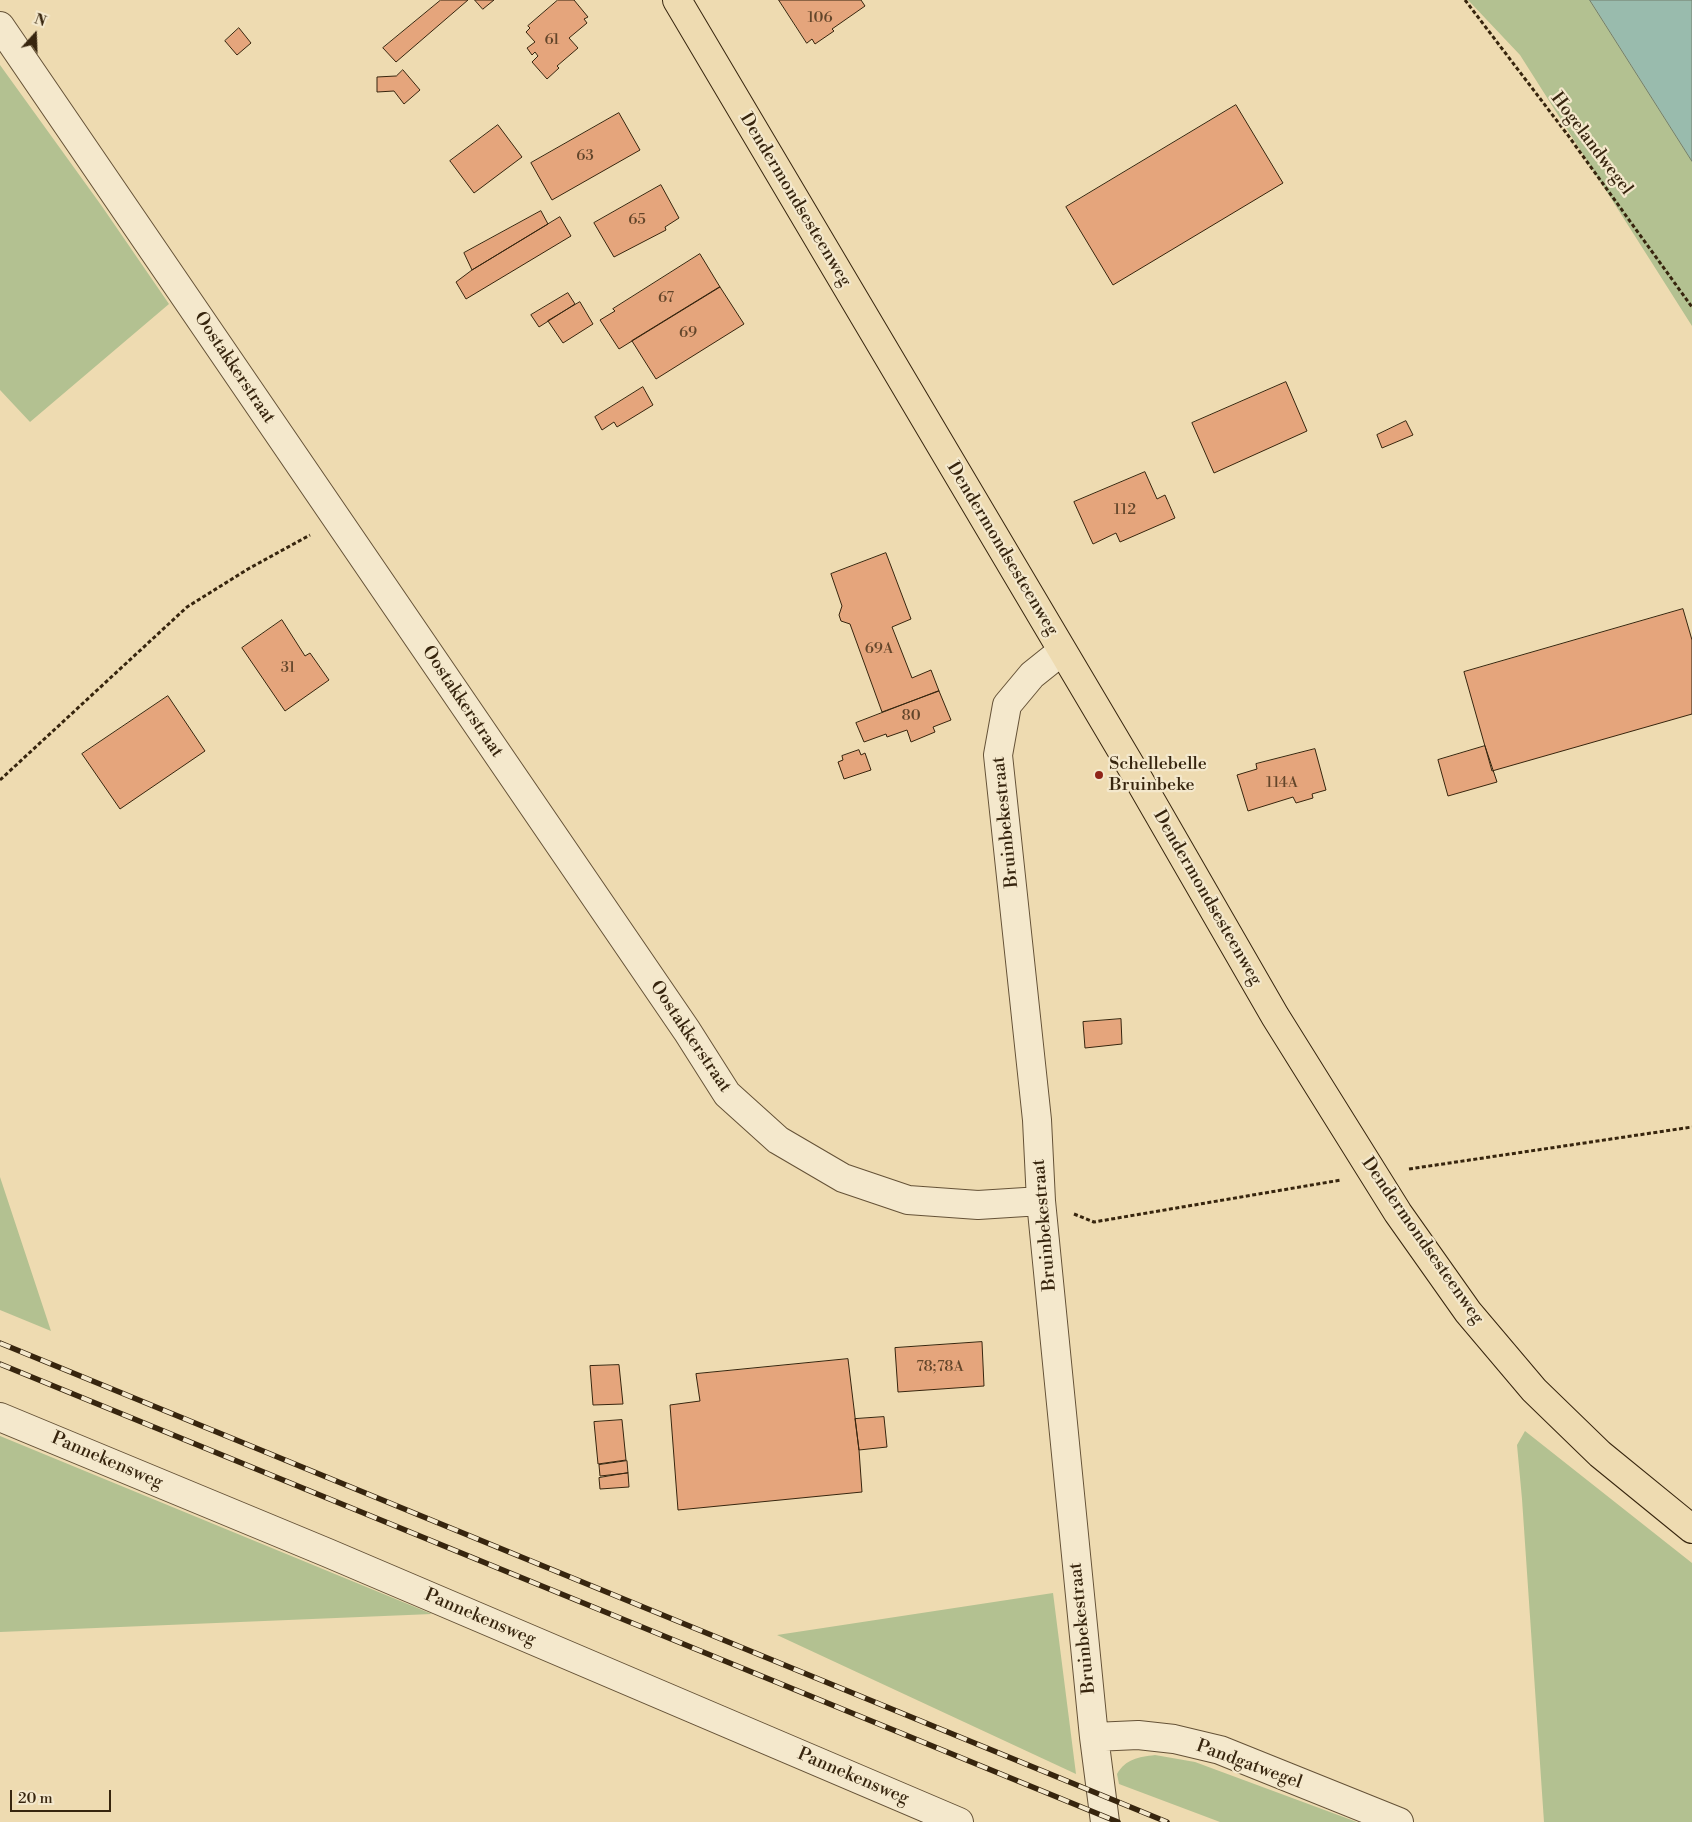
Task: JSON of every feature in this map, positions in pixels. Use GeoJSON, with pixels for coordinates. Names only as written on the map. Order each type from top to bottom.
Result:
{"type":"FeatureCollection","features":[{"type":"Feature","properties":{"kind":"main road","name":"Dendermondsesteenweg"},"geometry":{"type":"LineString","coordinates":[[677,0],[1062,651],[1275,1016],[1398,1213],[1468,1312],[1534,1390],[1600,1454],[1692,1529]]}},
{"type":"Feature","properties":{"kind":"street","name":"Oostakkerstraat"},"geometry":{"type":"LineString","coordinates":[[0,26],[687,1031],[726,1094],[778,1140],[843,1178],[908,1200],[978,1204],[1041,1201]]}},
{"type":"Feature","properties":{"kind":"street","name":"Bruinbekestraat"},"geometry":{"type":"LineString","coordinates":[[1062,651],[1032,675],[1007,704],[998,754],[1037,1120],[1041,1201],[1094,1737],[1105,1822]]}},
{"type":"Feature","properties":{"kind":"street","name":"Pannekensweg"},"geometry":{"type":"LineString","coordinates":[[0,1417],[319,1550],[959,1822]]}},
{"type":"Feature","properties":{"kind":"street","name":"Pandgatwegel"},"geometry":{"type":"LineString","coordinates":[[1094,1737],[1138,1735],[1174,1739],[1220,1750],[1399,1822]]}},
{"type":"Feature","properties":{"kind":"path","name":"Hogelandwegel"},"geometry":{"type":"LineString","coordinates":[[1464,0],[1567,134],[1692,307]]}},
{"type":"Feature","properties":{"kind":"path"},"geometry":{"type":"LineString","coordinates":[[0,780],[187,607],[337,520]]}},
{"type":"Feature","properties":{"kind":"path"},"geometry":{"type":"LineString","coordinates":[[1041,1201],[1094,1222],[1374,1174],[1692,1127]]}},
{"type":"Feature","properties":{"kind":"green space"},"geometry":{"type":"Polygon","coordinates":[[[1468,0],[1590,0],[1692,161],[1692,326],[1520,55],[1468,0]]]}},
{"type":"Feature","properties":{"kind":"green space"},"geometry":{"type":"Polygon","coordinates":[[[0,65],[101,205],[169,304],[30,422],[0,390],[0,65]]]}},
{"type":"Feature","properties":{"kind":"green space"},"geometry":{"type":"Polygon","coordinates":[[[0,1177],[51,1331],[0,1310],[0,1177]]]}},
{"type":"Feature","properties":{"kind":"green space"},"geometry":{"type":"Polygon","coordinates":[[[1525,1431],[1692,1563],[1692,1822],[1544,1822],[1517,1445],[1525,1431]]]}},
{"type":"Feature","properties":{"kind":"green space"},"geometry":{"type":"Polygon","coordinates":[[[0,1436],[432,1614],[0,1632],[0,1436]]]}},
{"type":"Feature","properties":{"kind":"green space"},"geometry":{"type":"Polygon","coordinates":[[[1053,1593],[1076,1774],[777,1635],[1053,1593]]]}},
{"type":"Feature","properties":{"kind":"green space"},"geometry":{"type":"Polygon","coordinates":[[[1155,1755],[1195,1762],[1357,1822],[1220,1822],[1119,1784],[1117,1774],[1124,1765],[1138,1758],[1155,1755]]]}},
{"type":"Feature","properties":{"kind":"shaded area"},"geometry":{"type":"Polygon","coordinates":[[[1590,0],[1692,0],[1692,161],[1590,0]]]}},
{"type":"Feature","properties":{"kind":"building"},"geometry":{"type":"Polygon","coordinates":[[[441,0],[468,0],[396,62],[383,48],[441,0]]]}},
{"type":"Feature","properties":{"kind":"building"},"geometry":{"type":"Polygon","coordinates":[[[475,0],[494,0],[483,9],[475,0]]]}},
{"type":"Feature","properties":{"kind":"building"},"geometry":{"type":"Polygon","coordinates":[[[558,0],[574,0],[588,17],[584,19],[587,23],[569,38],[578,48],[557,66],[559,68],[547,79],[532,62],[538,56],[535,52],[532,55],[527,48],[535,42],[526,32],[530,28],[528,26],[558,0]]]}},
{"type":"Feature","properties":{"kind":"building"},"geometry":{"type":"Polygon","coordinates":[[[779,0],[861,0],[865,6],[832,29],[834,31],[815,44],[812,39],[807,43],[779,0]]]}},
{"type":"Feature","properties":{"kind":"building"},"geometry":{"type":"Polygon","coordinates":[[[239,28],[251,43],[237,55],[225,41],[239,28]]]}},
{"type":"Feature","properties":{"kind":"building"},"geometry":{"type":"Polygon","coordinates":[[[403,70],[420,90],[404,104],[394,91],[377,92],[377,77],[396,76],[403,70]]]}},
{"type":"Feature","properties":{"kind":"building"},"geometry":{"type":"Polygon","coordinates":[[[1236,105],[1283,183],[1113,285],[1066,207],[1236,105]]]}},
{"type":"Feature","properties":{"kind":"building"},"geometry":{"type":"Polygon","coordinates":[[[619,113],[640,150],[552,200],[531,163],[619,113]]]}},
{"type":"Feature","properties":{"kind":"building"},"geometry":{"type":"Polygon","coordinates":[[[498,125],[522,157],[474,193],[450,161],[498,125]]]}},
{"type":"Feature","properties":{"kind":"building"},"geometry":{"type":"Polygon","coordinates":[[[661,185],[679,218],[665,227],[666,230],[614,257],[594,223],[661,185]]]}},
{"type":"Feature","properties":{"kind":"building"},"geometry":{"type":"Polygon","coordinates":[[[541,211],[548,224],[472,270],[464,253],[541,211]]]}},
{"type":"Feature","properties":{"kind":"building"},"geometry":{"type":"Polygon","coordinates":[[[560,217],[571,236],[466,299],[456,282],[472,270],[560,217]]]}},
{"type":"Feature","properties":{"kind":"building"},"geometry":{"type":"Polygon","coordinates":[[[700,254],[720,287],[619,349],[600,320],[615,311],[613,309],[700,254]]]}},
{"type":"Feature","properties":{"kind":"building"},"geometry":{"type":"Polygon","coordinates":[[[720,287],[744,324],[656,379],[632,341],[720,287]]]}},
{"type":"Feature","properties":{"kind":"building"},"geometry":{"type":"Polygon","coordinates":[[[568,293],[575,304],[539,327],[531,315],[568,293]]]}},
{"type":"Feature","properties":{"kind":"building"},"geometry":{"type":"Polygon","coordinates":[[[580,302],[593,324],[563,343],[548,321],[580,302]]]}},
{"type":"Feature","properties":{"kind":"building"},"geometry":{"type":"Polygon","coordinates":[[[1286,382],[1307,431],[1214,473],[1192,423],[1286,382]]]}},
{"type":"Feature","properties":{"kind":"building"},"geometry":{"type":"Polygon","coordinates":[[[643,387],[653,405],[617,427],[614,422],[602,430],[595,417],[643,387]]]}},
{"type":"Feature","properties":{"kind":"building"},"geometry":{"type":"Polygon","coordinates":[[[1406,421],[1413,435],[1382,448],[1377,435],[1406,421]]]}},
{"type":"Feature","properties":{"kind":"building"},"geometry":{"type":"Polygon","coordinates":[[[1145,472],[1157,499],[1165,495],[1175,518],[1120,542],[1116,533],[1093,544],[1074,502],[1145,472]]]}},
{"type":"Feature","properties":{"kind":"building"},"geometry":{"type":"Polygon","coordinates":[[[886,553],[911,619],[892,627],[912,678],[931,670],[939,691],[882,712],[850,624],[841,621],[839,615],[842,606],[831,574],[886,553]]]}},
{"type":"Feature","properties":{"kind":"building"},"geometry":{"type":"Polygon","coordinates":[[[1683,609],[1692,640],[1692,714],[1492,771],[1464,672],[1683,609]]]}},
{"type":"Feature","properties":{"kind":"building"},"geometry":{"type":"Polygon","coordinates":[[[282,620],[305,656],[310,653],[329,680],[285,711],[242,648],[282,620]]]}},
{"type":"Feature","properties":{"kind":"building"},"geometry":{"type":"Polygon","coordinates":[[[939,691],[951,720],[933,727],[935,732],[911,742],[907,730],[887,737],[886,734],[864,742],[856,723],[939,691]]]}},
{"type":"Feature","properties":{"kind":"building"},"geometry":{"type":"Polygon","coordinates":[[[168,696],[205,751],[120,809],[82,754],[168,696]]]}},
{"type":"Feature","properties":{"kind":"building"},"geometry":{"type":"Polygon","coordinates":[[[1485,746],[1497,782],[1448,796],[1438,760],[1485,746]]]}},
{"type":"Feature","properties":{"kind":"building"},"geometry":{"type":"Polygon","coordinates":[[[1315,749],[1326,790],[1312,794],[1313,798],[1296,803],[1293,797],[1248,811],[1237,775],[1257,769],[1256,764],[1315,749]]]}},
{"type":"Feature","properties":{"kind":"building"},"geometry":{"type":"Polygon","coordinates":[[[859,750],[861,755],[865,753],[871,770],[844,779],[838,762],[843,760],[842,756],[859,750]]]}},
{"type":"Feature","properties":{"kind":"building"},"geometry":{"type":"Polygon","coordinates":[[[1121,1019],[1122,1044],[1085,1048],[1083,1022],[1121,1019]]]}},
{"type":"Feature","properties":{"kind":"building"},"geometry":{"type":"Polygon","coordinates":[[[982,1342],[984,1386],[898,1392],[895,1348],[982,1342]]]}},
{"type":"Feature","properties":{"kind":"building"},"geometry":{"type":"Polygon","coordinates":[[[848,1359],[862,1492],[678,1510],[670,1405],[700,1401],[696,1374],[848,1359]]]}},
{"type":"Feature","properties":{"kind":"building"},"geometry":{"type":"Polygon","coordinates":[[[619,1365],[623,1404],[593,1405],[590,1366],[619,1365]]]}},
{"type":"Feature","properties":{"kind":"building"},"geometry":{"type":"Polygon","coordinates":[[[884,1417],[887,1447],[859,1450],[855,1419],[884,1417]]]}},
{"type":"Feature","properties":{"kind":"building"},"geometry":{"type":"Polygon","coordinates":[[[622,1420],[626,1460],[598,1464],[594,1422],[622,1420]]]}},
{"type":"Feature","properties":{"kind":"building"},"geometry":{"type":"Polygon","coordinates":[[[627,1461],[628,1473],[600,1476],[599,1465],[627,1461]]]}},
{"type":"Feature","properties":{"kind":"building"},"geometry":{"type":"Polygon","coordinates":[[[628,1473],[629,1487],[600,1489],[599,1478],[628,1473]]]}},
{"type":"Feature","properties":{"kind":"railway"},"geometry":{"type":"LineString","coordinates":[[0,1343],[1167,1822]]}},
{"type":"Feature","properties":{"kind":"railway"},"geometry":{"type":"LineString","coordinates":[[0,1364],[1118,1822]]}},
{"type":"Feature","properties":{"kind":"place","name":"Schellebelle Bruinbeke"},"geometry":{"type":"Point","coordinates":[1099,775]}}]}
